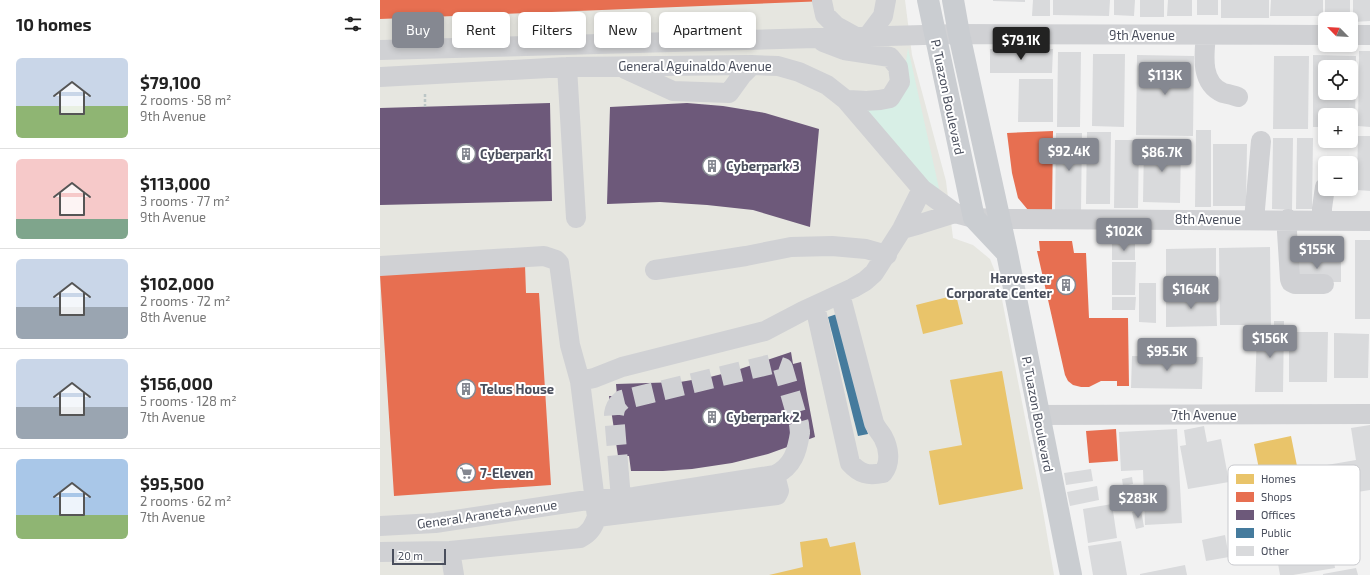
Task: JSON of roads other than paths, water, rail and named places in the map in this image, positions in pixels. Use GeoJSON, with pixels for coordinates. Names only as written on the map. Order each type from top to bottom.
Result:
{"type":"FeatureCollection","features":[{"type":"Feature","properties":{"kind":"main road","name":"P. Tuazon Boulevard"},"geometry":{"type":"LineString","coordinates":[[928,0],[964,215]]}},
{"type":"Feature","properties":{"kind":"main road","name":"P. Tuazon Boulevard"},"geometry":{"type":"LineString","coordinates":[[953,0],[959,34],[1007,253],[1071,575]]}},
{"type":"Feature","properties":{"kind":"main road"},"geometry":{"type":"LineString","coordinates":[[964,215],[1007,253]]}},
{"type":"Feature","properties":{"kind":"street"},"geometry":{"type":"LineString","coordinates":[[822,1],[825,15],[836,26],[862,36],[883,16],[886,0]]}},
{"type":"Feature","properties":{"kind":"street","name":"General Aguinaldo Avenue"},"geometry":{"type":"LineString","coordinates":[[380,50],[959,34]]}},
{"type":"Feature","properties":{"kind":"street","name":"9th Avenue"},"geometry":{"type":"LineString","coordinates":[[959,34],[1318,35]]}},
{"type":"Feature","properties":{"kind":"street"},"geometry":{"type":"LineString","coordinates":[[1206,35],[1204,57],[1206,77],[1213,86],[1222,92],[1238,97]]}},
{"type":"Feature","properties":{"kind":"street"},"geometry":{"type":"LineString","coordinates":[[1358,35],[1370,35]]}},
{"type":"Feature","properties":{"kind":"street"},"geometry":{"type":"LineString","coordinates":[[810,38],[844,50],[890,57],[898,67],[900,82],[890,98],[865,102],[846,100]]}},
{"type":"Feature","properties":{"kind":"street"},"geometry":{"type":"LineString","coordinates":[[620,66],[673,91],[728,93],[752,64]]}},
{"type":"Feature","properties":{"kind":"street","name":"General Aguinaldo Avenue"},"geometry":{"type":"LineString","coordinates":[[380,77],[567,67],[752,64],[778,66],[799,72],[826,85],[846,100],[922,189],[964,215]]}},
{"type":"Feature","properties":{"kind":"street"},"geometry":{"type":"LineString","coordinates":[[567,67],[576,218]]}},
{"type":"Feature","properties":{"kind":"street"},"geometry":{"type":"LineString","coordinates":[[1254,220],[1261,141]]}},
{"type":"Feature","properties":{"kind":"street"},"geometry":{"type":"LineString","coordinates":[[580,381],[594,378],[622,367],[765,331],[803,311],[853,288],[865,281],[874,273],[902,229],[922,189]]}},
{"type":"Feature","properties":{"kind":"street"},"geometry":{"type":"LineString","coordinates":[[1322,221],[1324,196]]}},
{"type":"Feature","properties":{"kind":"street"},"geometry":{"type":"LineString","coordinates":[[902,229],[964,215],[999,219]]}},
{"type":"Feature","properties":{"kind":"street","name":"8th Avenue"},"geometry":{"type":"LineString","coordinates":[[999,219],[1370,221]]}},
{"type":"Feature","properties":{"kind":"street"},"geometry":{"type":"LineString","coordinates":[[1288,220],[1287,232],[1290,278],[1292,282],[1295,284],[1324,284]]}},
{"type":"Feature","properties":{"kind":"street"},"geometry":{"type":"LineString","coordinates":[[655,270],[746,256],[791,247],[866,249],[887,254]]}},
{"type":"Feature","properties":{"kind":"street"},"geometry":{"type":"LineString","coordinates":[[380,266],[544,256],[556,260],[559,263],[570,345],[580,381],[593,475],[595,508],[593,528],[586,535],[580,538],[450,551],[380,552]]}},
{"type":"Feature","properties":{"kind":"street"},"geometry":{"type":"LineString","coordinates":[[815,306],[850,463],[856,470],[865,474],[874,475],[883,473],[887,467],[889,457],[883,437],[874,423],[840,294]]}},
{"type":"Feature","properties":{"kind":"street","name":"7th Avenue"},"geometry":{"type":"LineString","coordinates":[[1038,415],[1370,414]]}},
{"type":"Feature","properties":{"kind":"street","name":"General Araneta Avenue"},"geometry":{"type":"LineString","coordinates":[[380,526],[595,508],[777,495],[779,491],[775,475],[788,466],[798,447],[800,433]]}},
{"type":"Feature","properties":{"kind":"street"},"geometry":{"type":"LineString","coordinates":[[619,475],[621,506]]}},
{"type":"Feature","properties":{"kind":"street"},"geometry":{"type":"LineString","coordinates":[[450,551],[454,575]]}},
{"type":"Feature","properties":{"kind":"tunnel"},"geometry":{"type":"LineString","coordinates":[[619,475],[614,414],[618,403],[622,400],[772,364],[783,368],[799,424],[800,433]]}},
{"type":"Feature","properties":{"kind":"place","name":"Cyberpark 1"},"geometry":{"type":"Point","coordinates":[466,154]}},
{"type":"Feature","properties":{"kind":"place","name":"Cyberpark 3"},"geometry":{"type":"Point","coordinates":[712,166]}},
{"type":"Feature","properties":{"kind":"place","name":"Harvester Corporate Center"},"geometry":{"type":"Point","coordinates":[1066,285]}},
{"type":"Feature","properties":{"kind":"place","name":"Telus House"},"geometry":{"type":"Point","coordinates":[466,389]}},
{"type":"Feature","properties":{"kind":"place","name":"Cyberpark 2"},"geometry":{"type":"Point","coordinates":[712,417]}},
{"type":"Feature","properties":{"kind":"place","name":"7-Eleven"},"geometry":{"type":"Point","coordinates":[466,473]}}]}
